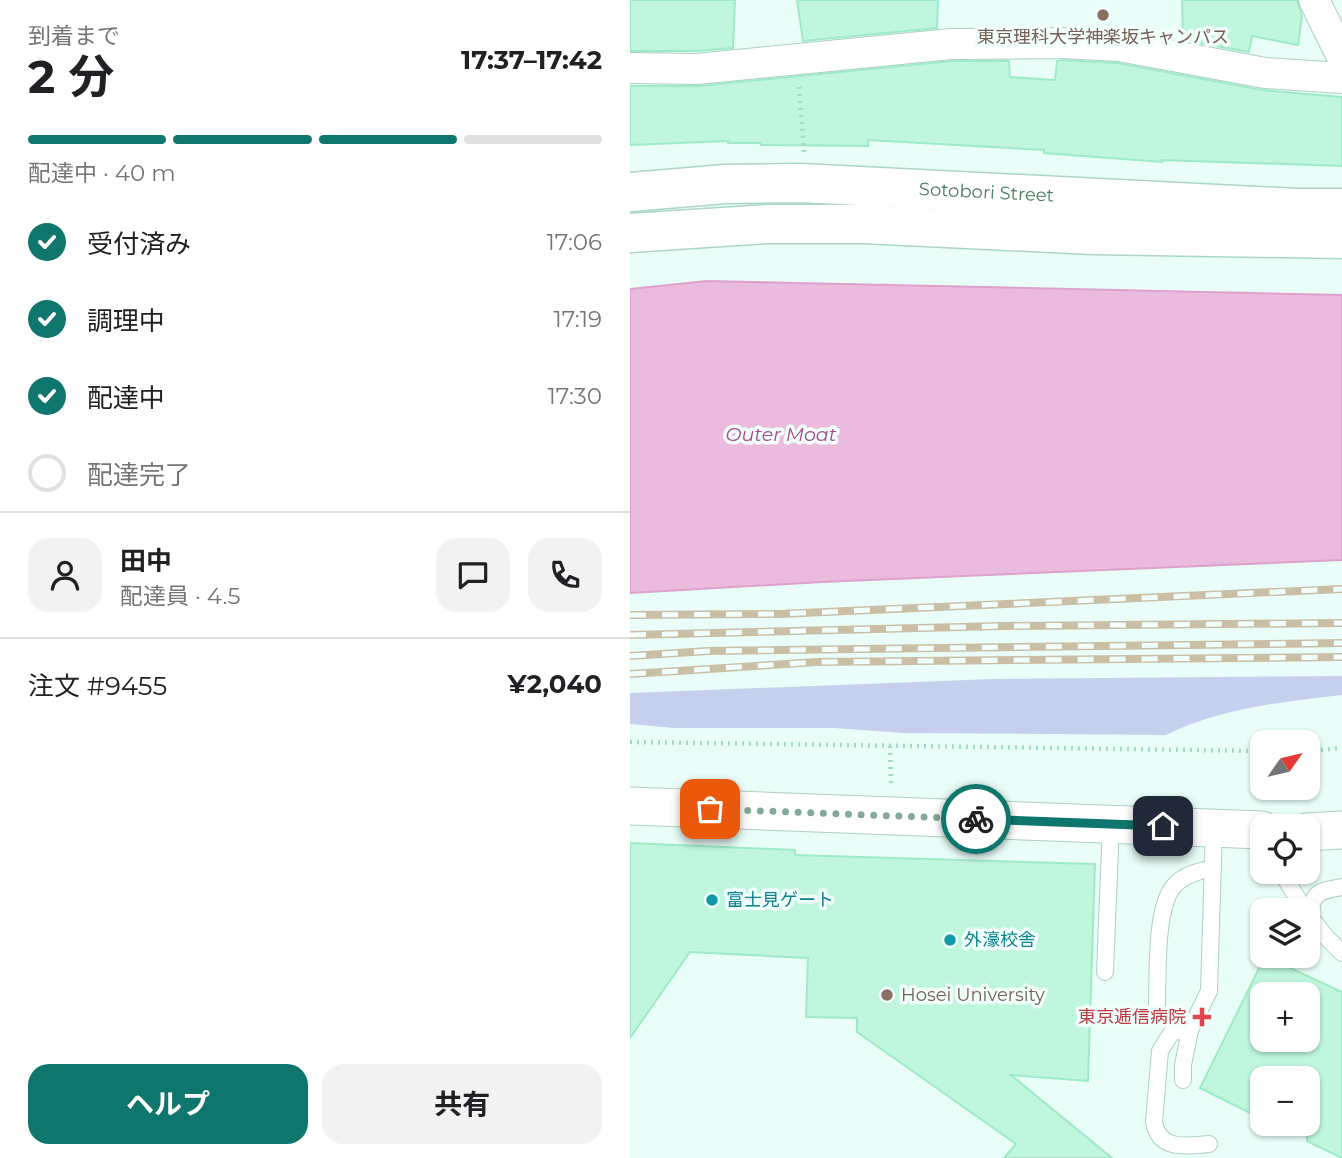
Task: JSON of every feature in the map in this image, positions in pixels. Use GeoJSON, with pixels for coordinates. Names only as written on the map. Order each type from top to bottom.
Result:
{"type":"FeatureCollection","features":[{"type":"Feature","properties":{"kind":"main road","name":"Sotobori Street"},"geometry":{"type":"LineString","coordinates":[[630,192],[725,184],[801,183],[1342,208]]}},
{"type":"Feature","properties":{"kind":"main road"},"geometry":{"type":"LineString","coordinates":[[630,233],[767,224],[864,224],[1093,235],[1342,239]]}},
{"type":"Feature","properties":{"kind":"street"},"geometry":{"type":"LineString","coordinates":[[1314,0],[1342,57]]}},
{"type":"Feature","properties":{"kind":"street"},"geometry":{"type":"LineString","coordinates":[[630,68],[697,69],[951,44],[1062,43],[1119,46],[1265,73],[1342,78]]}},
{"type":"Feature","properties":{"kind":"street"},"geometry":{"type":"LineString","coordinates":[[630,806],[1250,830]]}},
{"type":"Feature","properties":{"kind":"street"},"geometry":{"type":"LineString","coordinates":[[1320,831],[1342,830]]}},
{"type":"Feature","properties":{"kind":"lane"},"geometry":{"type":"LineString","coordinates":[[1105,972],[1111,824]]}},
{"type":"Feature","properties":{"kind":"lane"},"geometry":{"type":"LineString","coordinates":[[1183,1080],[1190,1030],[1209,991],[1214,828]]}},
{"type":"Feature","properties":{"kind":"lane"},"geometry":{"type":"LineString","coordinates":[[1157,1004],[1162,912],[1173,886],[1196,872],[1213,868]]}},
{"type":"Feature","properties":{"kind":"lane"},"geometry":{"type":"LineString","coordinates":[[1314,898],[1321,891],[1342,887]]}},
{"type":"Feature","properties":{"kind":"lane"},"geometry":{"type":"LineString","coordinates":[[1320,929],[1342,953]]}},
{"type":"Feature","properties":{"kind":"lane"},"geometry":{"type":"LineString","coordinates":[[1190,1030],[1172,1032],[1160,1051],[1154,1122],[1156,1132],[1168,1143],[1182,1146],[1209,1144]]}},
{"type":"Feature","properties":{"kind":"path"},"geometry":{"type":"LineString","coordinates":[[797,58],[804,153],[801,183]]}},
{"type":"Feature","properties":{"kind":"path"},"geometry":{"type":"LineString","coordinates":[[630,742],[1250,751]]}},
{"type":"Feature","properties":{"kind":"path"},"geometry":{"type":"LineString","coordinates":[[890,746],[891,786]]}},
{"type":"Feature","properties":{"kind":"path"},"geometry":{"type":"LineString","coordinates":[[1320,750],[1342,748]]}},
{"type":"Feature","properties":{"kind":"shaded area"},"geometry":{"type":"Polygon","coordinates":[[[1342,676],[1342,695],[1230,712],[1166,735],[903,733],[834,728],[674,728],[630,724],[630,693],[992,679],[1342,676]]]}},
{"type":"Feature","properties":{"kind":"water","name":"Outer Moat"},"geometry":{"type":"Polygon","coordinates":[[[707,281],[1342,295],[1342,560],[630,593],[630,289],[707,281]]]}},
{"type":"Feature","properties":{"kind":"building"},"geometry":{"type":"Polygon","coordinates":[[[630,0],[735,0],[733,48],[630,51],[630,0]]]}},
{"type":"Feature","properties":{"kind":"building"},"geometry":{"type":"Polygon","coordinates":[[[797,0],[938,0],[937,28],[803,41],[797,0]]]}},
{"type":"Feature","properties":{"kind":"building"},"geometry":{"type":"Polygon","coordinates":[[[1182,0],[1297,0],[1302,16],[1298,45],[1252,36],[1249,52],[1183,40],[1182,0]]]}},
{"type":"Feature","properties":{"kind":"building"},"geometry":{"type":"Polygon","coordinates":[[[952,61],[1009,61],[1010,77],[1055,80],[1057,61],[1117,63],[1262,90],[1342,97],[1342,166],[1162,162],[1044,153],[1044,150],[868,140],[868,146],[761,145],[728,141],[630,145],[630,86],[699,86],[952,61]]]}},
{"type":"Feature","properties":{"kind":"building","name":"外濠校舎"},"geometry":{"type":"Polygon","coordinates":[[[630,843],[795,850],[795,855],[1095,864],[1088,1081],[1011,1075],[1112,1158],[1004,1158],[1016,1144],[857,1032],[857,1018],[806,1017],[808,958],[690,952],[630,1038],[630,843]]]}},
{"type":"Feature","properties":{"kind":"building"},"geometry":{"type":"Polygon","coordinates":[[[1259,968],[1291,968],[1342,992],[1342,1158],[1307,1141],[1307,1136],[1320,1136],[1320,1066],[1250,1066],[1250,1113],[1200,1088],[1250,986],[1250,1052],[1320,1052],[1320,982],[1252,982],[1259,968]]]}},
{"type":"Feature","properties":{"kind":"railway"},"geometry":{"type":"LineString","coordinates":[[630,615],[780,614],[1342,589]]}},
{"type":"Feature","properties":{"kind":"railway"},"geometry":{"type":"LineString","coordinates":[[630,635],[1003,626],[1342,623]]}},
{"type":"Feature","properties":{"kind":"railway"},"geometry":{"type":"LineString","coordinates":[[630,656],[708,651],[1342,643]]}},
{"type":"Feature","properties":{"kind":"railway"},"geometry":{"type":"LineString","coordinates":[[630,674],[817,662],[1342,657]]}},
{"type":"Feature","properties":{"kind":"way so far"},"geometry":{"type":"LineString","coordinates":[[710,809],[976,819]]}},
{"type":"Feature","properties":{"kind":"place","name":"東京理科大学神楽坂キャンパス"},"geometry":{"type":"Point","coordinates":[1103,15]}},
{"type":"Feature","properties":{"kind":"place","name":"富士見ゲート"},"geometry":{"type":"Point","coordinates":[712,900]}},
{"type":"Feature","properties":{"kind":"place","name":"外濠校舎"},"geometry":{"type":"Point","coordinates":[950,940]}},
{"type":"Feature","properties":{"kind":"place","name":"Hosei University"},"geometry":{"type":"Point","coordinates":[887,995]}},
{"type":"Feature","properties":{"kind":"place","name":"東京逓信病院"},"geometry":{"type":"Point","coordinates":[1202,1017]}},
{"type":"Feature","properties":{"kind":"route"},"geometry":{"type":"LineString","coordinates":[[976,819],[1163,826]]}}]}
